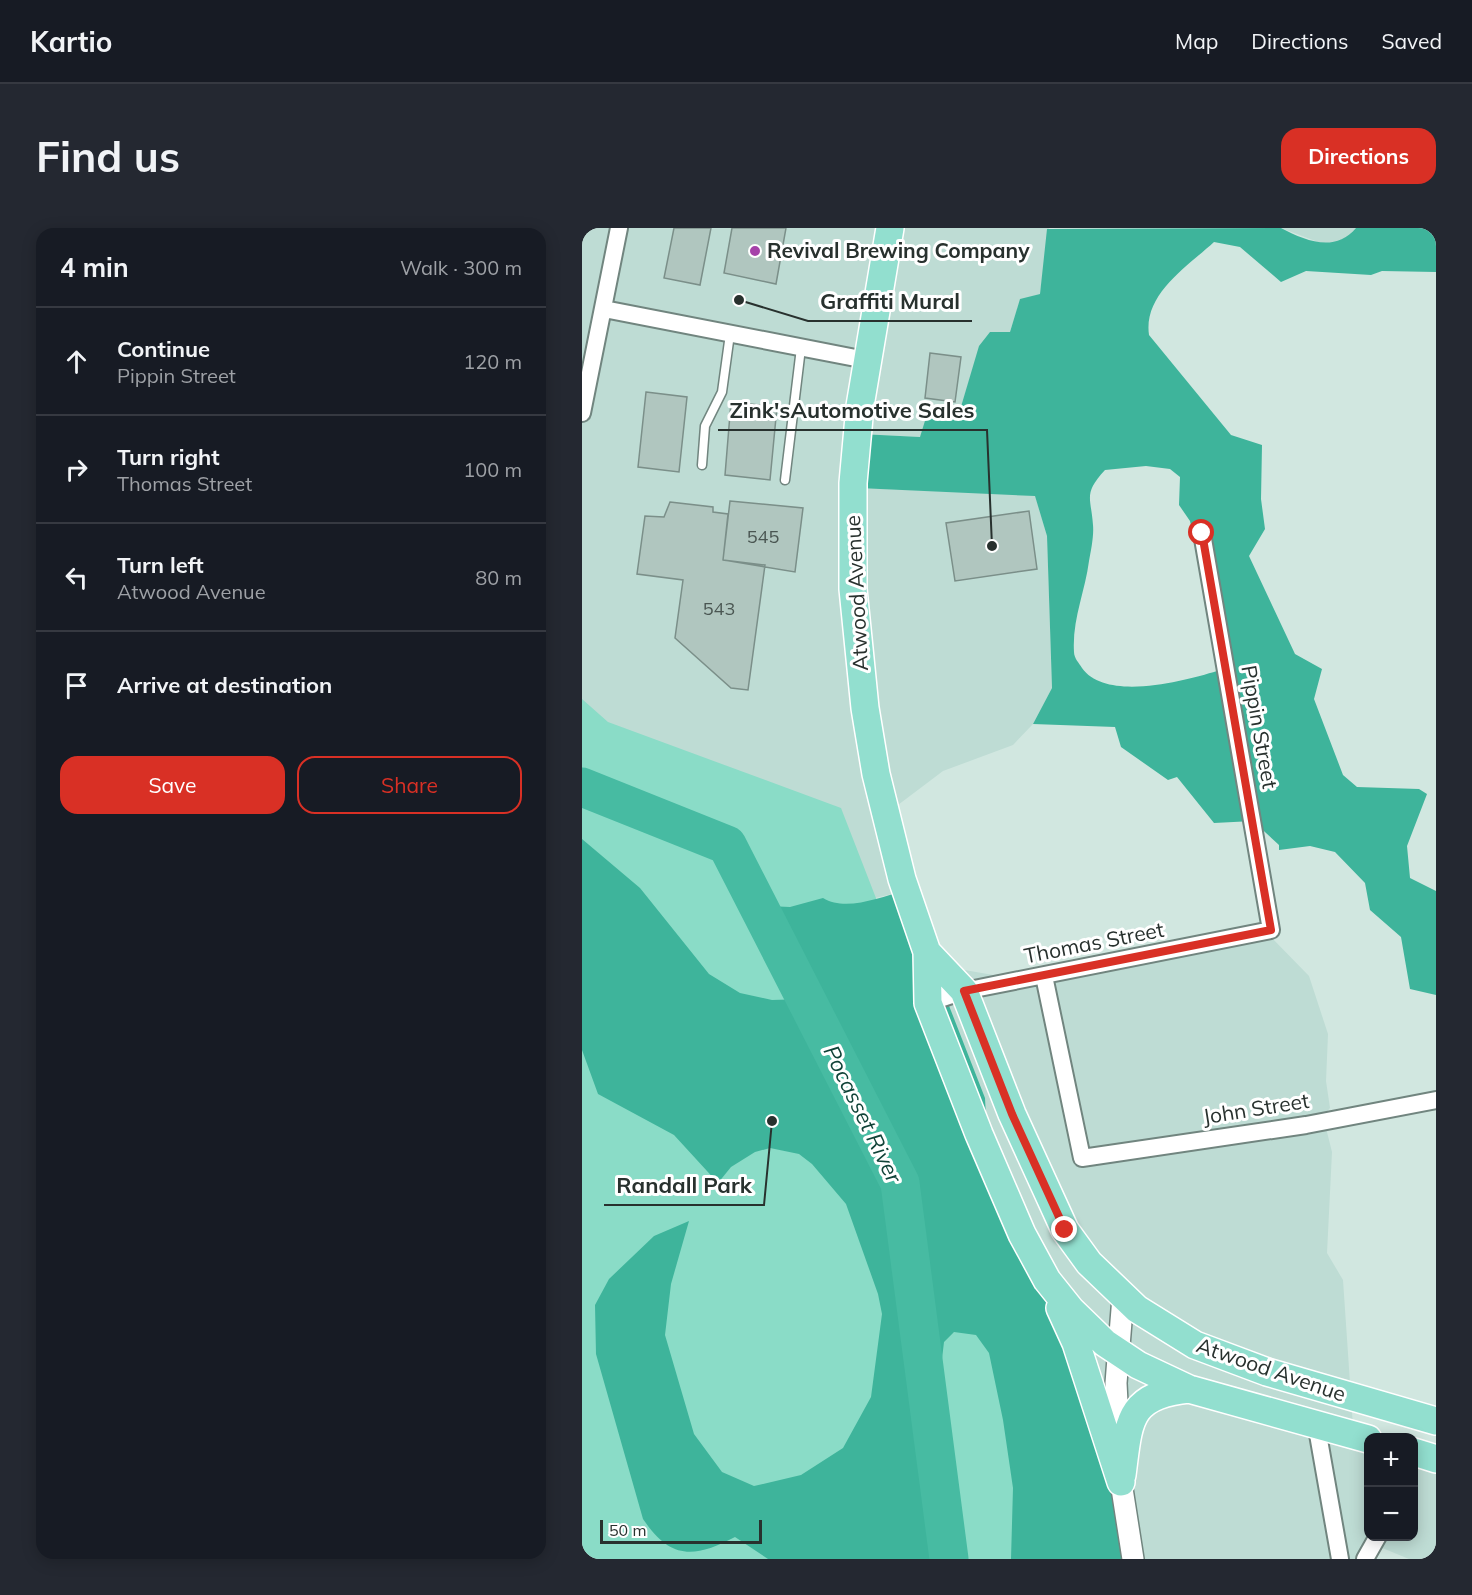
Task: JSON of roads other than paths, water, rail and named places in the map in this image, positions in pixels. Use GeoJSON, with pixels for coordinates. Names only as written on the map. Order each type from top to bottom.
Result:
{"type":"FeatureCollection","features":[{"type":"Feature","properties":{"kind":"main road","name":"Atwood Avenue"},"geometry":{"type":"LineString","coordinates":[[891,228],[866,360],[853,483],[853,589],[862,684],[879,786],[902,879],[927,952],[928,1004],[1022,1234],[1047,1280],[1071,1310],[1118,1353],[1189,1389],[1364,1438]]}},
{"type":"Feature","properties":{"kind":"main road","name":"Atwood Avenue"},"geometry":{"type":"LineString","coordinates":[[927,952],[964,991],[1012,1114],[1065,1230],[1089,1263],[1123,1297],[1164,1328],[1195,1345],[1267,1372],[1436,1421]]}},
{"type":"Feature","properties":{"kind":"main road"},"geometry":{"type":"LineString","coordinates":[[1047,1280],[1076,1343],[1121,1482]]}},
{"type":"Feature","properties":{"kind":"main road"},"geometry":{"type":"LineString","coordinates":[[1121,1482],[1128,1430],[1133,1416],[1147,1399],[1168,1391],[1189,1389]]}},
{"type":"Feature","properties":{"kind":"street"},"geometry":{"type":"LineString","coordinates":[[582,413],[619,228]]}},
{"type":"Feature","properties":{"kind":"street"},"geometry":{"type":"LineString","coordinates":[[604,309],[866,360]]}},
{"type":"Feature","properties":{"kind":"street","name":"Pippin Street"},"geometry":{"type":"LineString","coordinates":[[1202,533],[1271,930]]}},
{"type":"Feature","properties":{"kind":"street","name":"Thomas Street"},"geometry":{"type":"LineString","coordinates":[[928,1004],[964,991],[1271,930]]}},
{"type":"Feature","properties":{"kind":"street","name":"John Street"},"geometry":{"type":"LineString","coordinates":[[1044,976],[1082,1158],[1306,1125],[1436,1100]]}},
{"type":"Feature","properties":{"kind":"street"},"geometry":{"type":"LineString","coordinates":[[1123,1297],[1116,1383],[1121,1482],[1133,1559]]}},
{"type":"Feature","properties":{"kind":"street"},"geometry":{"type":"LineString","coordinates":[[1316,1423],[1340,1559]]}},
{"type":"Feature","properties":{"kind":"street"},"geometry":{"type":"LineString","coordinates":[[1365,1559],[1375,1541]]}},
{"type":"Feature","properties":{"kind":"lane"},"geometry":{"type":"LineString","coordinates":[[702,465],[705,426],[722,392],[730,334]]}},
{"type":"Feature","properties":{"kind":"lane"},"geometry":{"type":"LineString","coordinates":[[785,480],[801,348]]}},
{"type":"Feature","properties":{"kind":"waterway","name":"Pocasset River"},"geometry":{"type":"LineString","coordinates":[[582,787],[727,845],[900,1183],[949,1559]]}},
{"type":"Feature","properties":{"kind":"place","name":"Revival Brewing Company"},"geometry":{"type":"Point","coordinates":[755,251]}},
{"type":"Feature","properties":{"kind":"place","name":"Graffiti Mural"},"geometry":{"type":"Point","coordinates":[739,300]}},
{"type":"Feature","properties":{"kind":"place","name":"Zink'sAutomotive Sales"},"geometry":{"type":"Point","coordinates":[992,546]}},
{"type":"Feature","properties":{"kind":"place","name":"Randall Park"},"geometry":{"type":"Point","coordinates":[772,1121]}}]}
